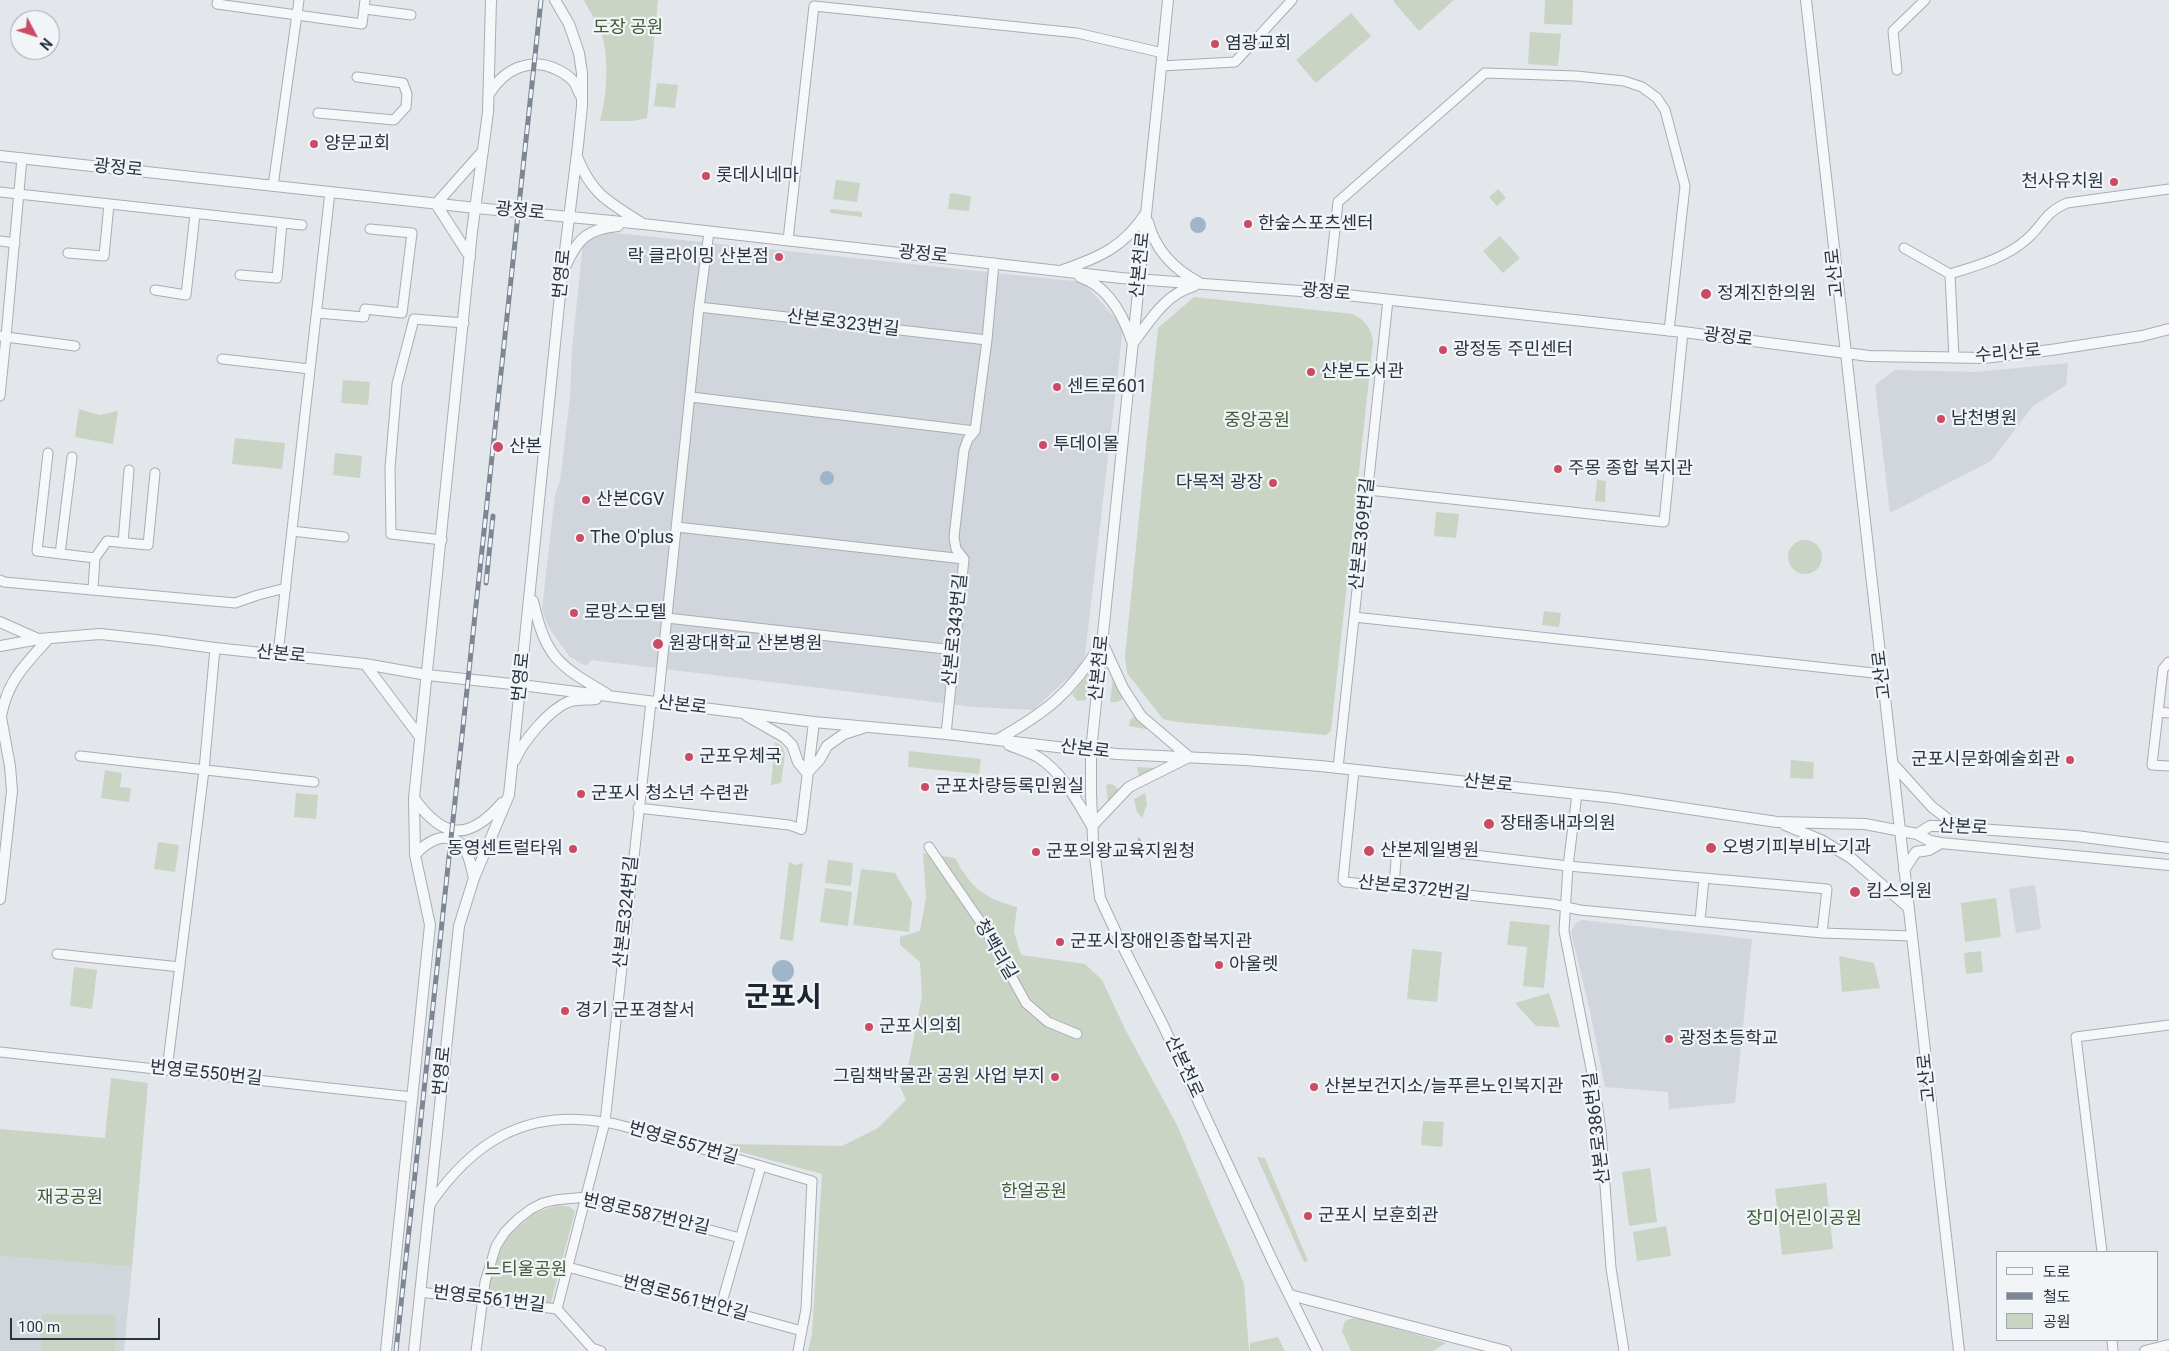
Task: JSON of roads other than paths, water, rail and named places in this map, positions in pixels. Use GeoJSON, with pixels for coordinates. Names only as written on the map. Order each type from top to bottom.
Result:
{"type":"FeatureCollection","features":[{"type":"Feature","properties":{"kind":"street"},"geometry":{"type":"LineString","coordinates":[[218,0],[217,4],[362,24],[365,5],[412,15]]}},
{"type":"Feature","properties":{"kind":"street"},"geometry":{"type":"LineString","coordinates":[[273,186],[299,0]]}},
{"type":"Feature","properties":{"kind":"street","name":"번영로"},"geometry":{"type":"LineString","coordinates":[[386,1351],[430,925],[415,855],[414,798],[470,257],[484,150],[489,94],[490,0]]}},
{"type":"Feature","properties":{"kind":"street","name":"번영로"},"geometry":{"type":"LineString","coordinates":[[414,1351],[459,926],[474,878],[509,795],[562,275],[577,156],[582,99],[582,73],[579,53],[569,24],[555,0]]}},
{"type":"Feature","properties":{"kind":"street","name":"산본천로"},"geometry":{"type":"LineString","coordinates":[[1168,0],[1091,751],[1092,826],[1097,883],[1104,908],[1163,1025],[1317,1351]]}},
{"type":"Feature","properties":{"kind":"street"},"geometry":{"type":"LineString","coordinates":[[1161,66],[1235,62],[1292,0]]}},
{"type":"Feature","properties":{"kind":"street","name":"고산로"},"geometry":{"type":"LineString","coordinates":[[1806,0],[1884,674],[1904,870],[1959,1351]]}},
{"type":"Feature","properties":{"kind":"street"},"geometry":{"type":"LineString","coordinates":[[1898,70],[1893,31],[1925,0]]}},
{"type":"Feature","properties":{"kind":"street"},"geometry":{"type":"LineString","coordinates":[[788,240],[814,6],[1077,33],[1162,53]]}},
{"type":"Feature","properties":{"kind":"street"},"geometry":{"type":"LineString","coordinates":[[489,94],[495,84],[514,69],[527,64],[543,64],[564,73],[573,81],[582,99]]}},
{"type":"Feature","properties":{"kind":"street"},"geometry":{"type":"LineString","coordinates":[[1328,293],[1338,202],[1484,73],[1576,76],[1624,81],[1642,87],[1656,98],[1665,110],[1685,186],[1669,331]]}},
{"type":"Feature","properties":{"kind":"street"},"geometry":{"type":"LineString","coordinates":[[318,113],[394,120],[406,108],[406,94],[402,83],[357,77]]}},
{"type":"Feature","properties":{"kind":"street"},"geometry":{"type":"LineString","coordinates":[[470,257],[436,204],[484,150]]}},
{"type":"Feature","properties":{"kind":"street","name":"광정로"},"geometry":{"type":"LineString","coordinates":[[0,156],[436,204],[643,224],[1061,271],[1328,293],[1683,332],[1846,354]]}},
{"type":"Feature","properties":{"kind":"street"},"geometry":{"type":"LineString","coordinates":[[577,156],[586,178],[597,192],[643,224]]}},
{"type":"Feature","properties":{"kind":"street"},"geometry":{"type":"LineString","coordinates":[[0,396],[3,337],[15,242],[22,158]]}},
{"type":"Feature","properties":{"kind":"street"},"geometry":{"type":"LineString","coordinates":[[1904,248],[1950,274],[1978,266],[2006,254],[2027,239],[2053,209],[2067,203],[2169,189]]}},
{"type":"Feature","properties":{"kind":"street"},"geometry":{"type":"LineString","coordinates":[[0,192],[302,225]]}},
{"type":"Feature","properties":{"kind":"street"},"geometry":{"type":"LineString","coordinates":[[278,654],[330,192]]}},
{"type":"Feature","properties":{"kind":"street"},"geometry":{"type":"LineString","coordinates":[[68,253],[104,256],[109,204]]}},
{"type":"Feature","properties":{"kind":"street"},"geometry":{"type":"LineString","coordinates":[[1061,271],[1110,251],[1134,232],[1146,212]]}},
{"type":"Feature","properties":{"kind":"street"},"geometry":{"type":"LineString","coordinates":[[1146,212],[1151,233],[1160,249],[1186,276],[1201,284]]}},
{"type":"Feature","properties":{"kind":"street"},"geometry":{"type":"LineString","coordinates":[[154,290],[186,295],[195,214]]}},
{"type":"Feature","properties":{"kind":"street"},"geometry":{"type":"LineString","coordinates":[[240,275],[277,278],[282,223]]}},
{"type":"Feature","properties":{"kind":"street"},"geometry":{"type":"LineString","coordinates":[[562,275],[574,247],[588,233],[605,228],[643,224]]}},
{"type":"Feature","properties":{"kind":"street"},"geometry":{"type":"LineString","coordinates":[[317,313],[364,317],[365,309],[402,313],[412,233],[370,229]]}},
{"type":"Feature","properties":{"kind":"street"},"geometry":{"type":"LineString","coordinates":[[655,702],[667,618],[699,307],[709,232]]}},
{"type":"Feature","properties":{"kind":"street"},"geometry":{"type":"LineString","coordinates":[[0,241],[15,242]]}},
{"type":"Feature","properties":{"kind":"street","name":"산본로343번길"},"geometry":{"type":"LineString","coordinates":[[946,734],[964,559],[956,549],[954,537],[964,450],[968,440],[975,431],[987,340],[994,263]]}},
{"type":"Feature","properties":{"kind":"street"},"geometry":{"type":"LineString","coordinates":[[1061,271],[1090,280],[1108,296],[1124,320],[1133,344]]}},
{"type":"Feature","properties":{"kind":"street"},"geometry":{"type":"LineString","coordinates":[[1950,274],[1954,358]]}},
{"type":"Feature","properties":{"kind":"street"},"geometry":{"type":"LineString","coordinates":[[1133,344],[1162,305],[1183,289],[1201,284]]}},
{"type":"Feature","properties":{"kind":"street","name":"산본로369번길"},"geometry":{"type":"LineString","coordinates":[[1338,768],[1388,300]]}},
{"type":"Feature","properties":{"kind":"street","name":"산본로323번길"},"geometry":{"type":"LineString","coordinates":[[699,307],[987,340]]}},
{"type":"Feature","properties":{"kind":"street"},"geometry":{"type":"LineString","coordinates":[[442,540],[391,534],[390,468],[396,392],[414,319],[464,323]]}},
{"type":"Feature","properties":{"kind":"street","name":"수리산로"},"geometry":{"type":"LineString","coordinates":[[1846,354],[1906,358],[1984,358],[2142,336],[2169,329]]}},
{"type":"Feature","properties":{"kind":"street"},"geometry":{"type":"LineString","coordinates":[[1368,490],[1664,522],[1683,332]]}},
{"type":"Feature","properties":{"kind":"street"},"geometry":{"type":"LineString","coordinates":[[3,337],[75,346]]}},
{"type":"Feature","properties":{"kind":"street"},"geometry":{"type":"LineString","coordinates":[[222,359],[310,369]]}},
{"type":"Feature","properties":{"kind":"street"},"geometry":{"type":"LineString","coordinates":[[691,397],[975,431]]}},
{"type":"Feature","properties":{"kind":"street"},"geometry":{"type":"LineString","coordinates":[[48,453],[37,551],[95,558]]}},
{"type":"Feature","properties":{"kind":"street"},"geometry":{"type":"LineString","coordinates":[[60,554],[72,457]]}},
{"type":"Feature","properties":{"kind":"street"},"geometry":{"type":"LineString","coordinates":[[123,543],[129,470]]}},
{"type":"Feature","properties":{"kind":"street"},"geometry":{"type":"LineString","coordinates":[[92,589],[95,558],[107,541],[148,545],[155,473]]}},
{"type":"Feature","properties":{"kind":"street"},"geometry":{"type":"LineString","coordinates":[[677,527],[964,559]]}},
{"type":"Feature","properties":{"kind":"street"},"geometry":{"type":"LineString","coordinates":[[292,531],[344,536]]}},
{"type":"Feature","properties":{"kind":"street"},"geometry":{"type":"LineString","coordinates":[[0,580],[4,582],[235,603],[286,588]]}},
{"type":"Feature","properties":{"kind":"street"},"geometry":{"type":"LineString","coordinates":[[531,592],[539,630],[550,651],[567,670],[612,697]]}},
{"type":"Feature","properties":{"kind":"street"},"geometry":{"type":"LineString","coordinates":[[1354,617],[1884,674]]}},
{"type":"Feature","properties":{"kind":"street"},"geometry":{"type":"LineString","coordinates":[[667,618],[954,650]]}},
{"type":"Feature","properties":{"kind":"street"},"geometry":{"type":"LineString","coordinates":[[0,622],[44,639],[9,688],[0,714],[10,766],[12,791],[0,899]]}},
{"type":"Feature","properties":{"kind":"street","name":"산본로"},"geometry":{"type":"LineString","coordinates":[[0,646],[44,639],[100,634],[365,664],[427,675],[521,684],[814,722],[946,734],[1091,751],[1338,768],[1577,794],[1777,822],[1865,824],[1917,834],[1930,826],[1959,827],[2076,836],[2169,848]]}},
{"type":"Feature","properties":{"kind":"street"},"geometry":{"type":"LineString","coordinates":[[996,740],[1030,720],[1061,698],[1083,673],[1102,643]]}},
{"type":"Feature","properties":{"kind":"street"},"geometry":{"type":"LineString","coordinates":[[996,740],[1038,757],[1067,785],[1092,826],[1129,787],[1189,758],[1141,716],[1132,705],[1102,643]]}},
{"type":"Feature","properties":{"kind":"street"},"geometry":{"type":"LineString","coordinates":[[167,1070],[204,770],[214,648]]}},
{"type":"Feature","properties":{"kind":"street"},"geometry":{"type":"LineString","coordinates":[[2169,662],[2163,669],[2152,765],[2169,766]]}},
{"type":"Feature","properties":{"kind":"street"},"geometry":{"type":"LineString","coordinates":[[365,664],[420,737]]}},
{"type":"Feature","properties":{"kind":"street"},"geometry":{"type":"LineString","coordinates":[[512,768],[519,752],[530,737],[556,710],[569,702],[612,697]]}},
{"type":"Feature","properties":{"kind":"street","name":"산본로324번길"},"geometry":{"type":"LineString","coordinates":[[605,1122],[638,808],[655,702]]}},
{"type":"Feature","properties":{"kind":"street"},"geometry":{"type":"LineString","coordinates":[[2158,712],[2169,713]]}},
{"type":"Feature","properties":{"kind":"street"},"geometry":{"type":"LineString","coordinates":[[742,713],[784,737],[792,745],[798,762],[807,773]]}},
{"type":"Feature","properties":{"kind":"street"},"geometry":{"type":"LineString","coordinates":[[638,808],[789,825],[801,829],[814,722]]}},
{"type":"Feature","properties":{"kind":"street"},"geometry":{"type":"LineString","coordinates":[[807,773],[820,759],[827,746],[844,734],[866,727]]}},
{"type":"Feature","properties":{"kind":"street"},"geometry":{"type":"LineString","coordinates":[[80,756],[314,782]]}},
{"type":"Feature","properties":{"kind":"street"},"geometry":{"type":"LineString","coordinates":[[1893,764],[1932,807],[1959,827]]}},
{"type":"Feature","properties":{"kind":"street","name":"산본로372번길"},"geometry":{"type":"LineString","coordinates":[[1354,770],[1343,880],[1346,882],[1566,907]]}},
{"type":"Feature","properties":{"kind":"street","name":"산본로386번길"},"geometry":{"type":"LineString","coordinates":[[1577,794],[1568,866],[1564,931],[1596,1089],[1601,1130],[1611,1268],[1624,1351]]}},
{"type":"Feature","properties":{"kind":"street"},"geometry":{"type":"LineString","coordinates":[[414,798],[425,814],[438,824],[454,831],[471,829],[491,816],[509,795]]}},
{"type":"Feature","properties":{"kind":"street"},"geometry":{"type":"LineString","coordinates":[[1777,822],[1821,840],[1852,858],[1909,908]]}},
{"type":"Feature","properties":{"kind":"street"},"geometry":{"type":"LineString","coordinates":[[1917,834],[1930,841],[1941,843],[2169,865]]}},
{"type":"Feature","properties":{"kind":"street"},"geometry":{"type":"LineString","coordinates":[[415,855],[422,846],[433,839],[447,838],[461,844],[468,857],[474,878]]}},
{"type":"Feature","properties":{"kind":"street"},"geometry":{"type":"LineString","coordinates":[[1904,870],[1916,852],[1930,850],[1941,843]]}},
{"type":"Feature","properties":{"kind":"street","name":"청백리길"},"geometry":{"type":"LineString","coordinates":[[929,846],[984,927],[1026,1003],[1048,1022],[1077,1034]]}},
{"type":"Feature","properties":{"kind":"street"},"geometry":{"type":"LineString","coordinates":[[1394,887],[1398,846],[1568,866],[1827,889],[1822,933]]}},
{"type":"Feature","properties":{"kind":"street"},"geometry":{"type":"LineString","coordinates":[[1700,921],[1704,878]]}},
{"type":"Feature","properties":{"kind":"street"},"geometry":{"type":"LineString","coordinates":[[1566,907],[1580,910],[1822,933],[1912,936]]}},
{"type":"Feature","properties":{"kind":"street"},"geometry":{"type":"LineString","coordinates":[[57,954],[180,967]]}},
{"type":"Feature","properties":{"kind":"street"},"geometry":{"type":"LineString","coordinates":[[2102,1251],[2076,1037],[2169,1026]]}},
{"type":"Feature","properties":{"kind":"street","name":"번영로550번길"},"geometry":{"type":"LineString","coordinates":[[0,1052],[412,1097]]}},
{"type":"Feature","properties":{"kind":"street","name":"번영로557번길"},"geometry":{"type":"LineString","coordinates":[[428,1207],[451,1175],[478,1150],[514,1130],[549,1120],[566,1119],[605,1122],[812,1182],[806,1309],[802,1331]]}},
{"type":"Feature","properties":{"kind":"street","name":"번영로557번길"},"geometry":{"type":"LineString","coordinates":[[557,1309],[605,1122]]}},
{"type":"Feature","properties":{"kind":"street","name":"번영로557번길"},"geometry":{"type":"LineString","coordinates":[[720,1309],[761,1166]]}},
{"type":"Feature","properties":{"kind":"street","name":"번영로587번안길"},"geometry":{"type":"LineString","coordinates":[[476,1351],[482,1300],[489,1264],[496,1246],[505,1232],[518,1219],[530,1209],[543,1203],[586,1197],[740,1238]]}},
{"type":"Feature","properties":{"kind":"street","name":"번영로561번안길"},"geometry":{"type":"LineString","coordinates":[[568,1267],[802,1331]]}},
{"type":"Feature","properties":{"kind":"street","name":"번영로561번길"},"geometry":{"type":"LineString","coordinates":[[420,1292],[557,1309],[594,1350]]}},
{"type":"Feature","properties":{"kind":"street"},"geometry":{"type":"LineString","coordinates":[[1290,1295],[1506,1351]]}},
{"type":"Feature","properties":{"kind":"street"},"geometry":{"type":"LineString","coordinates":[[798,1351],[802,1331]]}},
{"type":"Feature","properties":{"kind":"street"},"geometry":{"type":"LineString","coordinates":[[2145,1351],[2169,1345]]}},
{"type":"Feature","properties":{"kind":"water"},"geometry":{"type":"Polygon","coordinates":[[[1195,217],[1201,217],[1206,222],[1204,231],[1195,233],[1190,228],[1190,222],[1195,217]]]}},
{"type":"Feature","properties":{"kind":"water"},"geometry":{"type":"Polygon","coordinates":[[[824,471],[830,471],[834,478],[830,485],[824,485],[820,481],[820,475],[824,471]]]}},
{"type":"Feature","properties":{"kind":"water"},"geometry":{"type":"Polygon","coordinates":[[[1139,837],[1145,847],[1141,859],[1136,848],[1139,837]]]}},
{"type":"Feature","properties":{"kind":"water"},"geometry":{"type":"Polygon","coordinates":[[[783,960],[791,963],[794,971],[791,979],[783,982],[775,979],[772,971],[775,963],[783,960]]]}},
{"type":"Feature","properties":{"kind":"railway"},"geometry":{"type":"LineString","coordinates":[[396,1351],[541,0]]}},
{"type":"Feature","properties":{"kind":"railway"},"geometry":{"type":"LineString","coordinates":[[486,583],[493,516]]}},
{"type":"Feature","properties":{"kind":"place","name":"염광교회"},"geometry":{"type":"Point","coordinates":[1215,44]}},
{"type":"Feature","properties":{"kind":"place","name":"양문교회"},"geometry":{"type":"Point","coordinates":[314,144]}},
{"type":"Feature","properties":{"kind":"place","name":"롯데시네마"},"geometry":{"type":"Point","coordinates":[706,176]}},
{"type":"Feature","properties":{"kind":"place","name":"천사유치원"},"geometry":{"type":"Point","coordinates":[2114,182]}},
{"type":"Feature","properties":{"kind":"place","name":"한숲스포츠센터"},"geometry":{"type":"Point","coordinates":[1248,224]}},
{"type":"Feature","properties":{"kind":"place","name":"락 클라이밍 산본점"},"geometry":{"type":"Point","coordinates":[779,257]}},
{"type":"Feature","properties":{"kind":"place","name":"정계진한의원"},"geometry":{"type":"Point","coordinates":[1706,294]}},
{"type":"Feature","properties":{"kind":"place","name":"광정동 주민센터"},"geometry":{"type":"Point","coordinates":[1443,350]}},
{"type":"Feature","properties":{"kind":"place","name":"산본도서관"},"geometry":{"type":"Point","coordinates":[1311,372]}},
{"type":"Feature","properties":{"kind":"place","name":"센트로601"},"geometry":{"type":"Point","coordinates":[1057,387]}},
{"type":"Feature","properties":{"kind":"place","name":"남천병원"},"geometry":{"type":"Point","coordinates":[1941,419]}},
{"type":"Feature","properties":{"kind":"place","name":"투데이몰"},"geometry":{"type":"Point","coordinates":[1043,445]}},
{"type":"Feature","properties":{"kind":"place","name":"산본"},"geometry":{"type":"Point","coordinates":[498,447]}},
{"type":"Feature","properties":{"kind":"place","name":"주몽 종합 복지관"},"geometry":{"type":"Point","coordinates":[1558,469]}},
{"type":"Feature","properties":{"kind":"place","name":"다목적 광장"},"geometry":{"type":"Point","coordinates":[1273,483]}},
{"type":"Feature","properties":{"kind":"place","name":"산본CGV"},"geometry":{"type":"Point","coordinates":[586,500]}},
{"type":"Feature","properties":{"kind":"place","name":"The O'plus"},"geometry":{"type":"Point","coordinates":[580,538]}},
{"type":"Feature","properties":{"kind":"place","name":"로망스모텔"},"geometry":{"type":"Point","coordinates":[574,613]}},
{"type":"Feature","properties":{"kind":"place","name":"원광대학교 산본병원"},"geometry":{"type":"Point","coordinates":[658,644]}},
{"type":"Feature","properties":{"kind":"place","name":"군포우체국"},"geometry":{"type":"Point","coordinates":[689,757]}},
{"type":"Feature","properties":{"kind":"place","name":"군포시문화예술회관"},"geometry":{"type":"Point","coordinates":[2070,760]}},
{"type":"Feature","properties":{"kind":"place","name":"군포차량등록민원실"},"geometry":{"type":"Point","coordinates":[925,787]}},
{"type":"Feature","properties":{"kind":"place","name":"군포시 청소년 수련관"},"geometry":{"type":"Point","coordinates":[581,794]}},
{"type":"Feature","properties":{"kind":"place","name":"장태종내과의원"},"geometry":{"type":"Point","coordinates":[1489,824]}},
{"type":"Feature","properties":{"kind":"place","name":"오병기피부비뇨기과"},"geometry":{"type":"Point","coordinates":[1711,848]}},
{"type":"Feature","properties":{"kind":"place","name":"동영센트럴타워"},"geometry":{"type":"Point","coordinates":[573,849]}},
{"type":"Feature","properties":{"kind":"place","name":"산본제일병원"},"geometry":{"type":"Point","coordinates":[1369,851]}},
{"type":"Feature","properties":{"kind":"place","name":"군포의왕교육지원청"},"geometry":{"type":"Point","coordinates":[1036,852]}},
{"type":"Feature","properties":{"kind":"place","name":"킴스의원"},"geometry":{"type":"Point","coordinates":[1855,892]}},
{"type":"Feature","properties":{"kind":"place","name":"군포시장애인종합복지관"},"geometry":{"type":"Point","coordinates":[1060,942]}},
{"type":"Feature","properties":{"kind":"place","name":"아울렛"},"geometry":{"type":"Point","coordinates":[1219,965]}},
{"type":"Feature","properties":{"kind":"place","name":"경기 군포경찰서"},"geometry":{"type":"Point","coordinates":[565,1011]}},
{"type":"Feature","properties":{"kind":"place","name":"군포시의회"},"geometry":{"type":"Point","coordinates":[869,1027]}},
{"type":"Feature","properties":{"kind":"place","name":"광정초등학교"},"geometry":{"type":"Point","coordinates":[1669,1039]}},
{"type":"Feature","properties":{"kind":"place","name":"그림책박물관 공원 사업 부지"},"geometry":{"type":"Point","coordinates":[1055,1077]}},
{"type":"Feature","properties":{"kind":"place","name":"산본보건지소/늘푸른노인복지관"},"geometry":{"type":"Point","coordinates":[1314,1087]}},
{"type":"Feature","properties":{"kind":"place","name":"군포시 보훈회관"},"geometry":{"type":"Point","coordinates":[1308,1216]}},
{"type":"Feature","properties":{"kind":"district","name":"군포시"},"geometry":{"type":"Point","coordinates":[783,999]}},
{"type":"Feature","properties":{"kind":"park label","name":"도장 공원"},"geometry":{"type":"Point","coordinates":[628,28]}},
{"type":"Feature","properties":{"kind":"park label","name":"중앙공원"},"geometry":{"type":"Point","coordinates":[1257,421]}},
{"type":"Feature","properties":{"kind":"park label","name":"한얼공원"},"geometry":{"type":"Point","coordinates":[1034,1192]}},
{"type":"Feature","properties":{"kind":"park label","name":"재궁공원"},"geometry":{"type":"Point","coordinates":[70,1198]}},
{"type":"Feature","properties":{"kind":"park label","name":"장미어린이공원"},"geometry":{"type":"Point","coordinates":[1804,1219]}},
{"type":"Feature","properties":{"kind":"park label","name":"느티울공원"},"geometry":{"type":"Point","coordinates":[526,1270]}}]}
